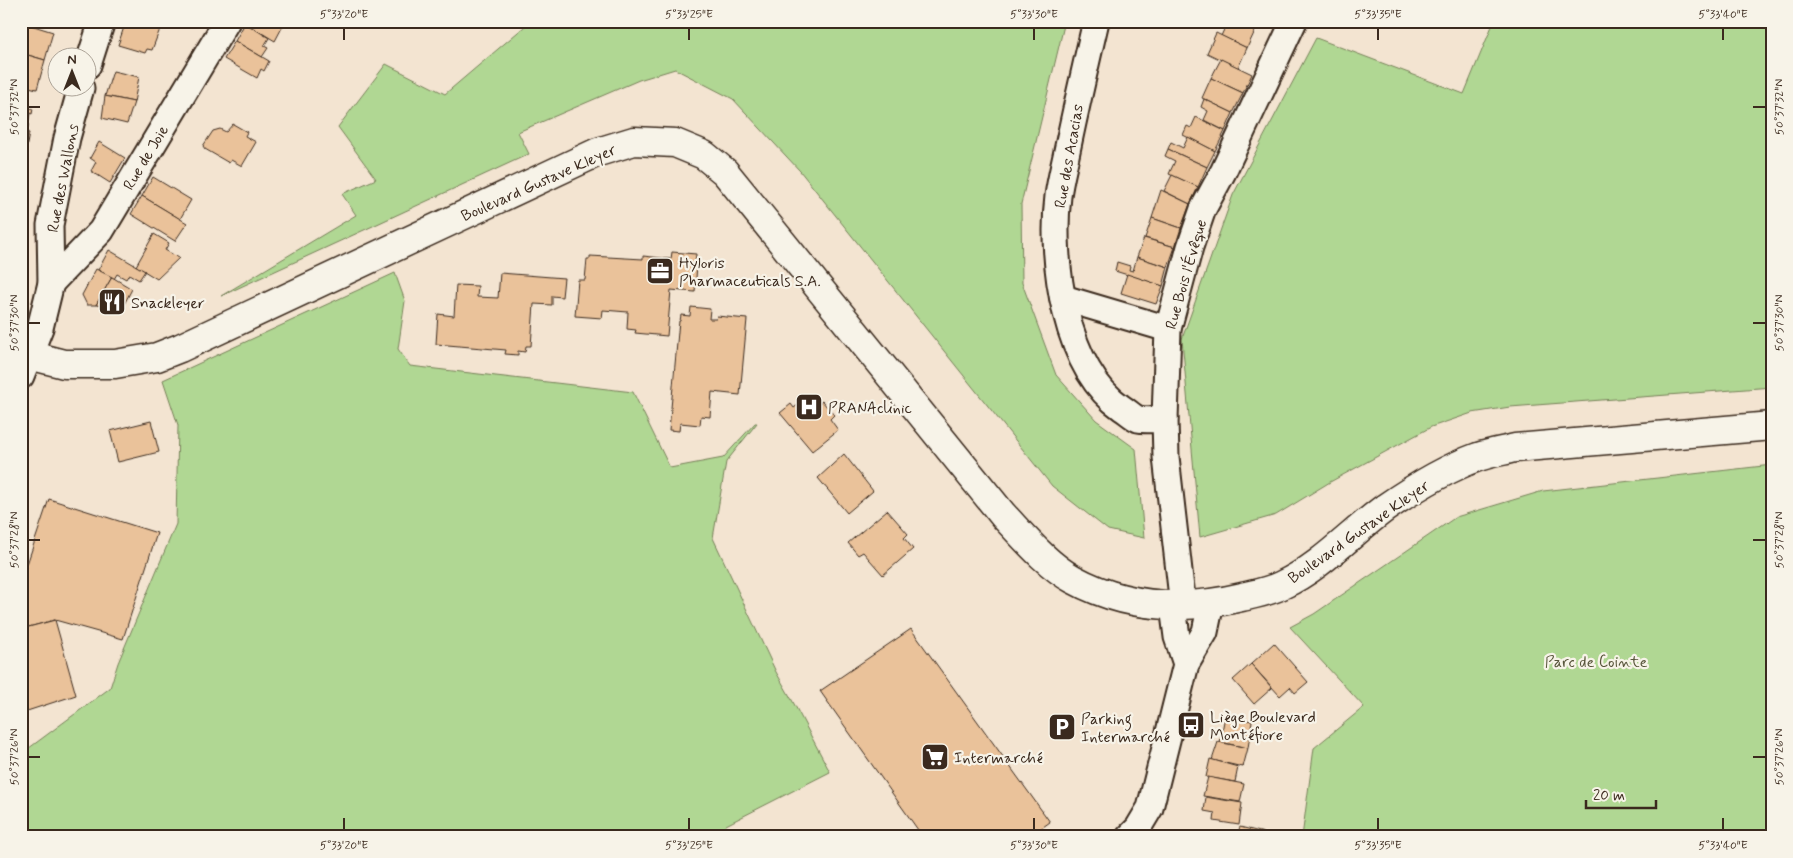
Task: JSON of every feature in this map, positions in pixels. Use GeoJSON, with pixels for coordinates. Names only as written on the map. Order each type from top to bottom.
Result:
{"type":"FeatureCollection","features":[{"type":"Feature","properties":{"kind":"street"},"geometry":{"type":"LineString","coordinates":[[93,48],[102,21]]}},
{"type":"Feature","properties":{"kind":"street","name":"Rue de Joie"},"geometry":{"type":"LineString","coordinates":[[51,283],[101,230],[227,21]]}},
{"type":"Feature","properties":{"kind":"street","name":"Rue des Acacias"},"geometry":{"type":"LineString","coordinates":[[1096,21],[1058,196],[1057,235],[1059,273],[1063,298],[1073,340],[1091,376],[1109,400],[1138,419],[1165,419]]}},
{"type":"Feature","properties":{"kind":"street","name":"Rue Bois l'Évêque"},"geometry":{"type":"LineString","coordinates":[[1186,664],[1177,638],[1178,606],[1166,457],[1165,419],[1168,329],[1190,247],[1204,209],[1294,21]]}},
{"type":"Feature","properties":{"kind":"street","name":"Rue des Wallons"},"geometry":{"type":"LineString","coordinates":[[23,361],[40,328],[51,283],[50,225],[78,98]]}},
{"type":"Feature","properties":{"kind":"street","name":"Boulevard Gustave Kleyer"},"geometry":{"type":"LineString","coordinates":[[23,361],[64,364],[115,364],[157,356],[180,348],[598,152],[634,141],[675,143],[704,155],[725,172],[956,457],[1023,536],[1051,563],[1072,579],[1112,596],[1143,603],[1178,606],[1211,603],[1254,594],[1282,585],[1314,566],[1385,508],[1439,474],[1479,457],[1515,448],[1772,426]]}},
{"type":"Feature","properties":{"kind":"street"},"geometry":{"type":"LineString","coordinates":[[1063,298],[1168,329]]}},
{"type":"Feature","properties":{"kind":"street"},"geometry":{"type":"LineString","coordinates":[[1138,834],[1150,808],[1186,664],[1205,632],[1211,603]]}},
{"type":"Feature","properties":{"kind":"green space"},"geometry":{"type":"Polygon","coordinates":[[[531,21],[1065,21],[1021,204],[1022,283],[1056,375],[1096,420],[1136,449],[1144,538],[1108,530],[1052,486],[800,171],[733,99],[675,69],[639,80],[518,132],[529,154],[221,296],[356,215],[342,194],[376,179],[338,127],[386,64],[445,94],[531,21]]]}},
{"type":"Feature","properties":{"kind":"green space"},"geometry":{"type":"Polygon","coordinates":[[[1494,21],[1772,21],[1772,387],[1510,407],[1472,413],[1431,427],[1330,482],[1276,515],[1200,537],[1182,339],[1233,195],[1316,38],[1464,94],[1494,21]]]}},
{"type":"Feature","properties":{"kind":"green space"},"geometry":{"type":"Polygon","coordinates":[[[395,273],[405,301],[398,349],[410,366],[633,392],[670,468],[723,458],[757,423],[726,462],[713,538],[776,672],[830,772],[726,825],[716,837],[21,837],[21,754],[110,688],[118,663],[176,524],[178,425],[163,380],[395,273]]]}},
{"type":"Feature","properties":{"kind":"green space","name":"Parc de Cointe"},"geometry":{"type":"Polygon","coordinates":[[[1772,465],[1772,837],[1302,837],[1314,748],[1364,707],[1290,627],[1314,614],[1456,517],[1543,491],[1772,465]]]}},
{"type":"Feature","properties":{"kind":"building"},"geometry":{"type":"Polygon","coordinates":[[[126,21],[137,21],[160,29],[152,50],[147,49],[145,53],[118,45],[126,21]]]}},
{"type":"Feature","properties":{"kind":"building"},"geometry":{"type":"Polygon","coordinates":[[[137,21],[162,21],[160,29],[137,21]]]}},
{"type":"Feature","properties":{"kind":"building"},"geometry":{"type":"Polygon","coordinates":[[[246,21],[285,22],[275,41],[245,23],[246,21]]]}},
{"type":"Feature","properties":{"kind":"building"},"geometry":{"type":"Polygon","coordinates":[[[1228,21],[1234,21],[1255,31],[1247,48],[1221,36],[1228,21]]]}},
{"type":"Feature","properties":{"kind":"building"},"geometry":{"type":"Polygon","coordinates":[[[1234,21],[1259,21],[1255,31],[1234,21]]]}},
{"type":"Feature","properties":{"kind":"building"},"geometry":{"type":"Polygon","coordinates":[[[21,22],[53,32],[45,60],[21,53],[21,22]]]}},
{"type":"Feature","properties":{"kind":"building"},"geometry":{"type":"Polygon","coordinates":[[[245,23],[269,38],[264,46],[268,48],[262,57],[235,41],[245,23]]]}},
{"type":"Feature","properties":{"kind":"building"},"geometry":{"type":"Polygon","coordinates":[[[1216,33],[1247,48],[1238,68],[1207,53],[1216,33]]]}},
{"type":"Feature","properties":{"kind":"building"},"geometry":{"type":"Polygon","coordinates":[[[235,41],[269,61],[264,71],[261,69],[257,78],[224,59],[235,41]]]}},
{"type":"Feature","properties":{"kind":"building"},"geometry":{"type":"Polygon","coordinates":[[[21,53],[45,60],[37,89],[21,85],[21,53]]]}},
{"type":"Feature","properties":{"kind":"building"},"geometry":{"type":"Polygon","coordinates":[[[1221,59],[1252,74],[1243,93],[1211,78],[1221,59]]]}},
{"type":"Feature","properties":{"kind":"building"},"geometry":{"type":"Polygon","coordinates":[[[113,71],[139,77],[134,102],[105,96],[113,71]]]}},
{"type":"Feature","properties":{"kind":"building"},"geometry":{"type":"Polygon","coordinates":[[[1211,78],[1243,93],[1233,113],[1202,98],[1211,78]]]}},
{"type":"Feature","properties":{"kind":"building"},"geometry":{"type":"Polygon","coordinates":[[[105,96],[134,102],[127,124],[102,118],[105,96]]]}},
{"type":"Feature","properties":{"kind":"building"},"geometry":{"type":"Polygon","coordinates":[[[1204,99],[1233,113],[1225,131],[1204,120],[1208,111],[1201,107],[1204,99]]]}},
{"type":"Feature","properties":{"kind":"building"},"geometry":{"type":"Polygon","coordinates":[[[21,107],[33,109],[32,114],[30,113],[27,133],[21,132],[21,107]]]}},
{"type":"Feature","properties":{"kind":"building"},"geometry":{"type":"Polygon","coordinates":[[[1196,117],[1225,131],[1215,151],[1183,135],[1187,126],[1191,128],[1196,117]]]}},
{"type":"Feature","properties":{"kind":"building"},"geometry":{"type":"Polygon","coordinates":[[[233,124],[247,132],[245,136],[256,142],[242,166],[231,160],[229,163],[203,146],[213,131],[220,129],[226,132],[233,124]]]}},
{"type":"Feature","properties":{"kind":"building"},"geometry":{"type":"Polygon","coordinates":[[[21,132],[29,133],[23,167],[21,166],[21,132]]]}},
{"type":"Feature","properties":{"kind":"building"},"geometry":{"type":"Polygon","coordinates":[[[1188,137],[1215,151],[1207,167],[1168,149],[1171,142],[1183,148],[1188,137]]]}},
{"type":"Feature","properties":{"kind":"building"},"geometry":{"type":"Polygon","coordinates":[[[99,142],[125,158],[110,183],[91,171],[96,162],[90,158],[99,142]]]}},
{"type":"Feature","properties":{"kind":"building"},"geometry":{"type":"Polygon","coordinates":[[[1168,149],[1207,167],[1198,187],[1169,174],[1175,161],[1165,156],[1168,149]]]}},
{"type":"Feature","properties":{"kind":"building"},"geometry":{"type":"Polygon","coordinates":[[[1172,175],[1198,187],[1190,204],[1164,191],[1172,175]]]}},
{"type":"Feature","properties":{"kind":"building"},"geometry":{"type":"Polygon","coordinates":[[[153,177],[191,200],[180,219],[142,196],[153,177]]]}},
{"type":"Feature","properties":{"kind":"building"},"geometry":{"type":"Polygon","coordinates":[[[1161,190],[1190,204],[1181,228],[1152,218],[1161,190]]]}},
{"type":"Feature","properties":{"kind":"building"},"geometry":{"type":"Polygon","coordinates":[[[142,196],[187,223],[175,241],[131,214],[142,196]]]}},
{"type":"Feature","properties":{"kind":"building"},"geometry":{"type":"Polygon","coordinates":[[[1152,218],[1181,228],[1175,247],[1145,238],[1152,218]]]}},
{"type":"Feature","properties":{"kind":"building"},"geometry":{"type":"Polygon","coordinates":[[[154,234],[169,243],[165,250],[179,258],[157,279],[136,266],[154,234]]]}},
{"type":"Feature","properties":{"kind":"building"},"geometry":{"type":"Polygon","coordinates":[[[1144,238],[1175,247],[1168,267],[1137,257],[1144,238]]]}},
{"type":"Feature","properties":{"kind":"building"},"geometry":{"type":"Polygon","coordinates":[[[109,250],[145,271],[139,280],[129,274],[126,279],[117,274],[114,279],[98,270],[109,250]]]}},
{"type":"Feature","properties":{"kind":"building"},"geometry":{"type":"Polygon","coordinates":[[[672,252],[696,254],[695,264],[697,264],[695,292],[671,290],[667,336],[635,333],[636,330],[627,329],[628,312],[603,310],[602,318],[575,316],[578,280],[585,280],[587,259],[590,259],[590,256],[643,259],[643,256],[671,259],[672,252]]]}},
{"type":"Feature","properties":{"kind":"building"},"geometry":{"type":"Polygon","coordinates":[[[1137,257],[1168,267],[1163,286],[1115,271],[1117,262],[1130,266],[1129,270],[1133,271],[1137,257]]]}},
{"type":"Feature","properties":{"kind":"building"},"geometry":{"type":"Polygon","coordinates":[[[96,269],[112,277],[96,305],[87,305],[82,295],[96,269]]]}},
{"type":"Feature","properties":{"kind":"building"},"geometry":{"type":"Polygon","coordinates":[[[500,273],[564,278],[562,297],[552,296],[552,305],[534,304],[531,346],[526,346],[525,352],[518,351],[518,355],[505,354],[506,350],[436,344],[438,314],[454,316],[456,285],[478,286],[477,297],[498,298],[500,273]]]}},
{"type":"Feature","properties":{"kind":"building"},"geometry":{"type":"Polygon","coordinates":[[[1127,274],[1163,286],[1156,304],[1121,293],[1127,274]]]}},
{"type":"Feature","properties":{"kind":"building"},"geometry":{"type":"Polygon","coordinates":[[[112,277],[132,289],[122,308],[96,305],[112,277]]]}},
{"type":"Feature","properties":{"kind":"building"},"geometry":{"type":"Polygon","coordinates":[[[691,307],[710,309],[709,319],[716,319],[717,316],[747,319],[740,395],[712,392],[710,417],[701,416],[700,425],[680,423],[679,431],[669,430],[679,321],[681,315],[690,316],[691,307]]]}},
{"type":"Feature","properties":{"kind":"building"},"geometry":{"type":"Polygon","coordinates":[[[810,395],[818,404],[822,401],[834,415],[830,419],[838,430],[812,451],[780,413],[791,404],[794,408],[810,395]]]}},
{"type":"Feature","properties":{"kind":"building"},"geometry":{"type":"Polygon","coordinates":[[[151,421],[159,452],[118,462],[110,431],[151,421]]]}},
{"type":"Feature","properties":{"kind":"building"},"geometry":{"type":"Polygon","coordinates":[[[844,454],[873,491],[847,513],[818,478],[844,454]]]}},
{"type":"Feature","properties":{"kind":"building"},"geometry":{"type":"Polygon","coordinates":[[[49,499],[157,533],[123,639],[55,620],[21,629],[21,582],[49,499]]]}},
{"type":"Feature","properties":{"kind":"building"},"geometry":{"type":"Polygon","coordinates":[[[887,510],[908,534],[904,538],[913,549],[883,575],[863,552],[858,555],[848,543],[887,510]]]}},
{"type":"Feature","properties":{"kind":"building"},"geometry":{"type":"Polygon","coordinates":[[[55,620],[76,695],[21,713],[21,629],[55,620]]]}},
{"type":"Feature","properties":{"kind":"building","name":"Intermarché"},"geometry":{"type":"Polygon","coordinates":[[[911,629],[1050,822],[1029,837],[923,837],[820,691],[911,629]]]}},
{"type":"Feature","properties":{"kind":"building"},"geometry":{"type":"Polygon","coordinates":[[[1274,643],[1308,682],[1295,693],[1290,687],[1280,696],[1251,664],[1274,643]]]}},
{"type":"Feature","properties":{"kind":"building"},"geometry":{"type":"Polygon","coordinates":[[[1251,664],[1272,688],[1254,704],[1233,680],[1251,664]]]}},
{"type":"Feature","properties":{"kind":"building"},"geometry":{"type":"Polygon","coordinates":[[[1225,716],[1252,721],[1248,748],[1220,742],[1225,716]]]}},
{"type":"Feature","properties":{"kind":"building"},"geometry":{"type":"Polygon","coordinates":[[[1218,742],[1248,748],[1243,767],[1212,760],[1218,742]]]}},
{"type":"Feature","properties":{"kind":"building"},"geometry":{"type":"Polygon","coordinates":[[[1210,759],[1238,767],[1235,782],[1206,777],[1210,759]]]}},
{"type":"Feature","properties":{"kind":"building"},"geometry":{"type":"Polygon","coordinates":[[[1208,777],[1244,784],[1240,802],[1203,796],[1208,777]]]}},
{"type":"Feature","properties":{"kind":"building"},"geometry":{"type":"Polygon","coordinates":[[[1206,797],[1242,803],[1239,825],[1214,821],[1215,813],[1204,811],[1206,797]]]}},
{"type":"Feature","properties":{"kind":"building"},"geometry":{"type":"Polygon","coordinates":[[[1240,827],[1264,833],[1263,837],[1236,837],[1240,827]]]}},
{"type":"Feature","properties":{"kind":"place","name":"Hyloris Pharmaceuticals S.A."},"geometry":{"type":"Point","coordinates":[660,271]}},
{"type":"Feature","properties":{"kind":"place","name":"Snackleyer"},"geometry":{"type":"Point","coordinates":[112,302]}},
{"type":"Feature","properties":{"kind":"place","name":"PRANAclinic"},"geometry":{"type":"Point","coordinates":[809,407]}},
{"type":"Feature","properties":{"kind":"place","name":"Liège Boulevard Montéfiore"},"geometry":{"type":"Point","coordinates":[1191,725]}},
{"type":"Feature","properties":{"kind":"place","name":"Parking Intermarché"},"geometry":{"type":"Point","coordinates":[1062,727]}},
{"type":"Feature","properties":{"kind":"place","name":"Intermarché"},"geometry":{"type":"Point","coordinates":[935,757]}}]}
